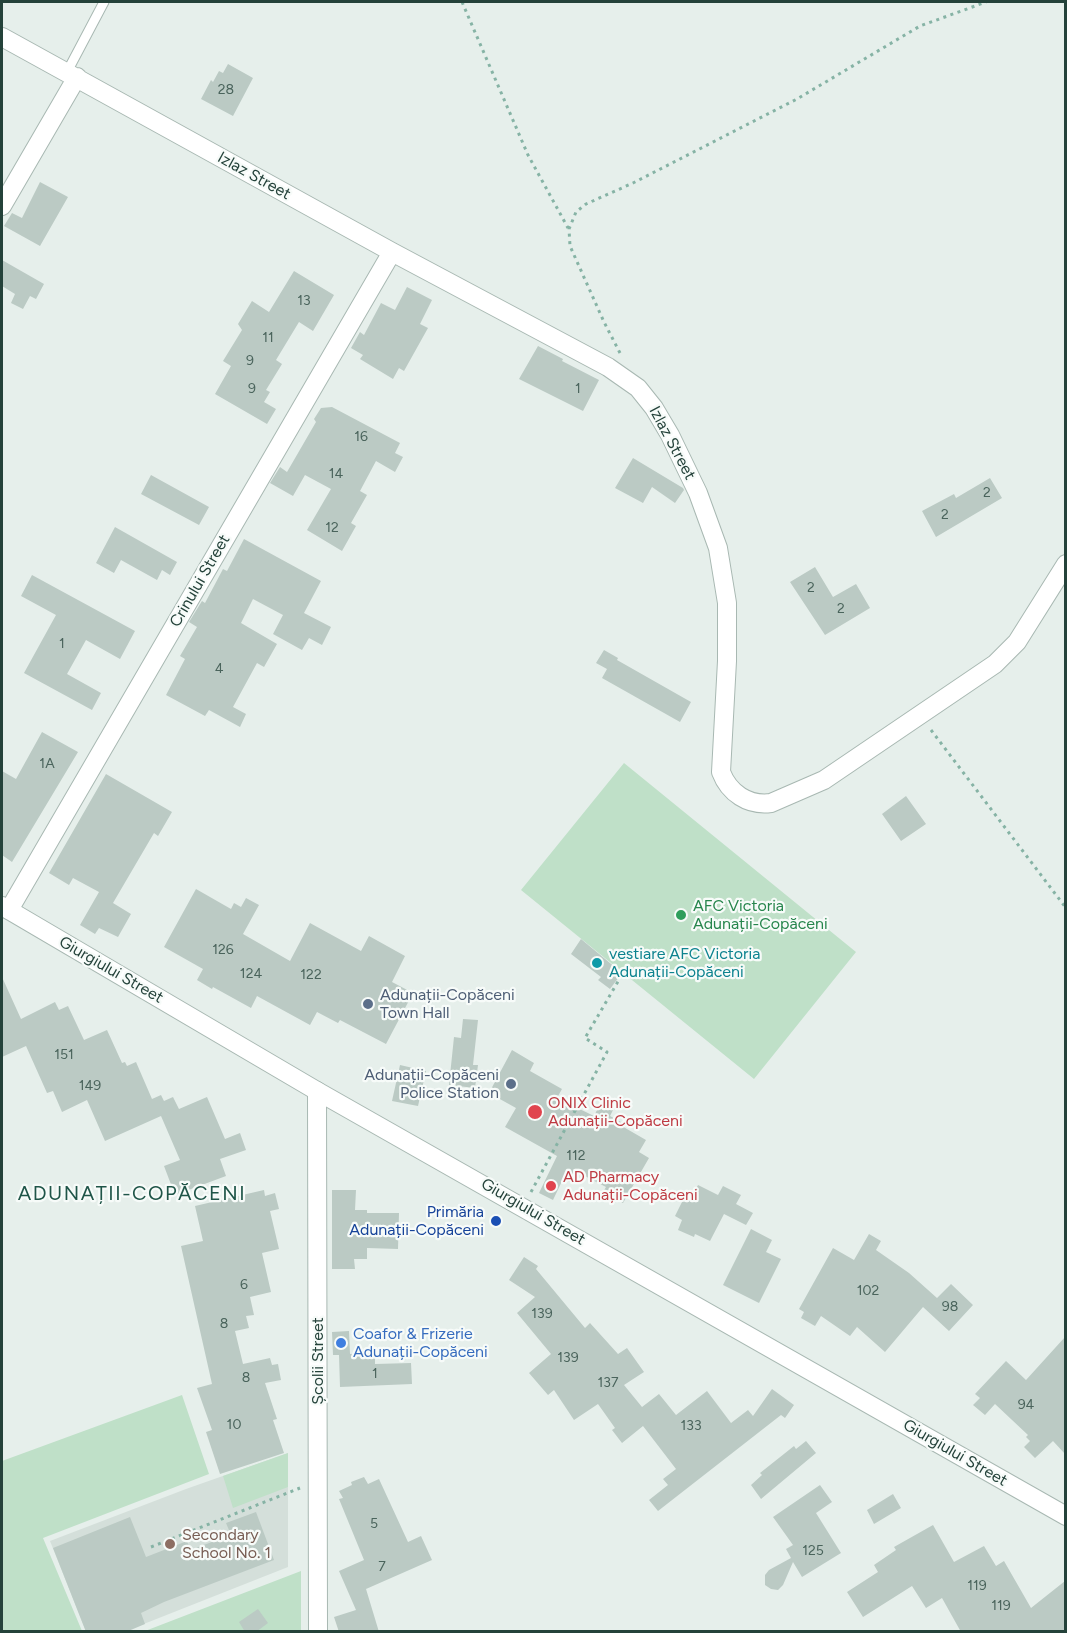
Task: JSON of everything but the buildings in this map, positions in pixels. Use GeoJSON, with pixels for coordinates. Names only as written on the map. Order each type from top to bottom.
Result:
{"type":"FeatureCollection","features":[{"type":"Feature","properties":{"kind":"street","name":"Izlaz Street"},"geometry":{"type":"LineString","coordinates":[[2,37],[392,252],[608,367],[638,388],[654,408],[670,435],[698,493],[718,548],[727,603],[727,661],[721,768],[725,781],[748,801],[765,804],[789,797],[824,780],[995,664],[1017,642],[1065,564]]}},
{"type":"Feature","properties":{"kind":"street"},"geometry":{"type":"LineString","coordinates":[[2,206],[72,75]]}},
{"type":"Feature","properties":{"kind":"street","name":"Crinului Street"},"geometry":{"type":"LineString","coordinates":[[5,908],[392,252]]}},
{"type":"Feature","properties":{"kind":"street","name":"Giurgiului Street"},"geometry":{"type":"LineString","coordinates":[[5,908],[317,1090],[1065,1516]]}},
{"type":"Feature","properties":{"kind":"street","name":"Școlii Street"},"geometry":{"type":"LineString","coordinates":[[317,1090],[318,1632]]}},
{"type":"Feature","properties":{"kind":"lane"},"geometry":{"type":"LineString","coordinates":[[72,75],[104,2]]}},
{"type":"Feature","properties":{"kind":"path"},"geometry":{"type":"LineString","coordinates":[[462,2],[528,155],[569,229],[570,246],[623,360]]}},
{"type":"Feature","properties":{"kind":"path"},"geometry":{"type":"LineString","coordinates":[[569,229],[576,212],[586,204],[633,183],[798,99],[920,26],[986,2]]}},
{"type":"Feature","properties":{"kind":"path"},"geometry":{"type":"LineString","coordinates":[[921,716],[1065,908]]}},
{"type":"Feature","properties":{"kind":"path"},"geometry":{"type":"LineString","coordinates":[[523,1206],[607,1052],[585,1038],[623,973]]}},
{"type":"Feature","properties":{"kind":"path"},"geometry":{"type":"LineString","coordinates":[[151,1547],[318,1481]]}},
{"type":"Feature","properties":{"kind":"shaded area","name":"Secondary School No. 1"},"geometry":{"type":"Polygon","coordinates":[[[288,1453],[288,1567],[126,1631],[86,1631],[50,1541],[288,1453]]]}},
{"type":"Feature","properties":{"kind":"green space","name":"AFC Victoria Adunații-Copăceni"},"geometry":{"type":"Polygon","coordinates":[[[624,763],[856,952],[754,1079],[521,890],[624,763]]]}},
{"type":"Feature","properties":{"kind":"green space"},"geometry":{"type":"Polygon","coordinates":[[[182,1395],[209,1474],[43,1538],[82,1631],[2,1631],[2,1461],[182,1395]]]}},
{"type":"Feature","properties":{"kind":"green space"},"geometry":{"type":"Polygon","coordinates":[[[288,1453],[288,1487],[233,1508],[223,1476],[288,1453]]]}},
{"type":"Feature","properties":{"kind":"green space"},"geometry":{"type":"Polygon","coordinates":[[[301,1571],[301,1631],[145,1631],[301,1571]]]}},
{"type":"Feature","properties":{"kind":"place","name":"AFC Victoria Adunații-Copăceni"},"geometry":{"type":"Point","coordinates":[681,915]}},
{"type":"Feature","properties":{"kind":"place","name":"vestiare AFC Victoria Adunații-Copăceni"},"geometry":{"type":"Point","coordinates":[597,963]}},
{"type":"Feature","properties":{"kind":"place","name":"Adunații-Copăceni Town Hall"},"geometry":{"type":"Point","coordinates":[368,1004]}},
{"type":"Feature","properties":{"kind":"place","name":"Adunații-Copăceni Police Station"},"geometry":{"type":"Point","coordinates":[511,1084]}},
{"type":"Feature","properties":{"kind":"place","name":"ONIX Clinic Adunații-Copăceni"},"geometry":{"type":"Point","coordinates":[535,1112]}},
{"type":"Feature","properties":{"kind":"place","name":"AD Pharmacy Adunații-Copăceni"},"geometry":{"type":"Point","coordinates":[551,1186]}},
{"type":"Feature","properties":{"kind":"place","name":"Primăria Adunații-Copăceni"},"geometry":{"type":"Point","coordinates":[496,1221]}},
{"type":"Feature","properties":{"kind":"place","name":"Coafor & Frizerie Adunații-Copăceni"},"geometry":{"type":"Point","coordinates":[341,1343]}},
{"type":"Feature","properties":{"kind":"place","name":"Secondary School No. 1"},"geometry":{"type":"Point","coordinates":[170,1544]}},
{"type":"Feature","properties":{"kind":"district","name":"ADUNAȚII-COPĂCENI"},"geometry":{"type":"Point","coordinates":[132,1194]}}]}
